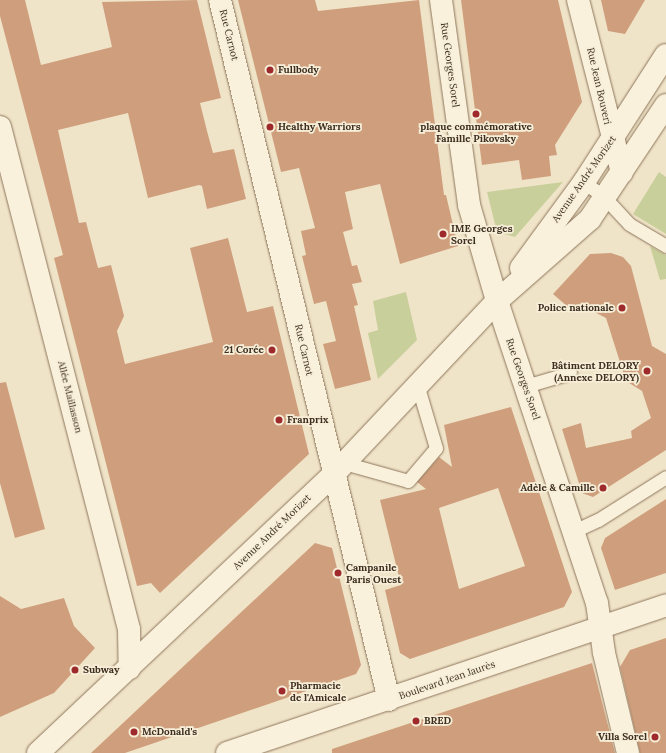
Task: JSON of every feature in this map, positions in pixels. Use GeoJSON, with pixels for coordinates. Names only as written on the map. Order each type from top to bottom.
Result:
{"type":"FeatureCollection","features":[{"type":"Feature","properties":{"kind":"street","name":"Rue Carnot"},"geometry":{"type":"LineString","coordinates":[[220,0],[339,468],[390,700]]}},
{"type":"Feature","properties":{"kind":"street","name":"Rue Georges Sorel"},"geometry":{"type":"LineString","coordinates":[[441,0],[469,205],[497,301],[597,603],[628,753]]}},
{"type":"Feature","properties":{"kind":"street","name":"Rue Jean Bouveri"},"geometry":{"type":"LineString","coordinates":[[578,0],[612,140],[622,172]]}},
{"type":"Feature","properties":{"kind":"street","name":"Avenue André Morizet"},"geometry":{"type":"LineString","coordinates":[[497,301],[584,182],[666,55]]}},
{"type":"Feature","properties":{"kind":"street","name":"Avenue André Morizet"},"geometry":{"type":"LineString","coordinates":[[38,753],[130,668],[339,468],[497,301],[590,219],[666,105]]}},
{"type":"Feature","properties":{"kind":"street","name":"Allée Maillasson"},"geometry":{"type":"LineString","coordinates":[[0,127],[129,629],[130,668]]}},
{"type":"Feature","properties":{"kind":"street","name":"Boulevard Jean Jaurès"},"geometry":{"type":"LineString","coordinates":[[227,753],[390,700],[666,606]]}},
{"type":"Feature","properties":{"kind":"lane"},"geometry":{"type":"LineString","coordinates":[[584,182],[605,198],[629,224],[666,246]]}},
{"type":"Feature","properties":{"kind":"lane"},"geometry":{"type":"LineString","coordinates":[[526,386],[570,373]]}},
{"type":"Feature","properties":{"kind":"lane"},"geometry":{"type":"LineString","coordinates":[[339,468],[408,481],[436,448],[417,384]]}},
{"type":"Feature","properties":{"kind":"lane"},"geometry":{"type":"LineString","coordinates":[[574,531],[598,520],[666,477]]}},
{"type":"Feature","properties":{"kind":"green space"},"geometry":{"type":"Polygon","coordinates":[[[659,172],[666,177],[666,234],[633,214],[659,172]]]}},
{"type":"Feature","properties":{"kind":"green space"},"geometry":{"type":"Polygon","coordinates":[[[563,182],[515,237],[497,232],[487,192],[563,182]]]}},
{"type":"Feature","properties":{"kind":"green space"},"geometry":{"type":"Polygon","coordinates":[[[650,246],[666,255],[666,279],[660,280],[650,246]]]}},
{"type":"Feature","properties":{"kind":"green space"},"geometry":{"type":"Polygon","coordinates":[[[406,292],[417,340],[378,379],[368,333],[378,330],[373,301],[406,292]]]}},
{"type":"Feature","properties":{"kind":"building"},"geometry":{"type":"Polygon","coordinates":[[[0,0],[25,0],[41,65],[112,47],[102,2],[197,0],[221,98],[200,103],[213,153],[234,149],[246,199],[207,209],[202,186],[199,185],[148,198],[128,113],[58,130],[79,223],[86,222],[98,268],[111,265],[124,316],[117,331],[125,364],[213,342],[190,248],[228,238],[247,312],[273,306],[309,454],[160,593],[151,583],[137,586],[54,258],[63,255],[0,16],[0,0]]]}},
{"type":"Feature","properties":{"kind":"building"},"geometry":{"type":"Polygon","coordinates":[[[238,0],[315,0],[318,11],[419,0],[444,195],[446,195],[458,246],[400,264],[380,184],[345,192],[353,229],[343,232],[352,266],[357,265],[362,282],[352,284],[358,305],[354,306],[371,380],[335,389],[323,344],[336,341],[326,301],[314,304],[302,256],[306,255],[301,231],[315,228],[299,168],[281,172],[238,0]]]}},
{"type":"Feature","properties":{"kind":"building"},"geometry":{"type":"Polygon","coordinates":[[[461,0],[558,0],[582,102],[555,145],[557,155],[549,156],[551,176],[522,180],[519,160],[482,165],[461,0]]]}},
{"type":"Feature","properties":{"kind":"building"},"geometry":{"type":"Polygon","coordinates":[[[601,0],[645,0],[625,34],[608,31],[601,0]]]}},
{"type":"Feature","properties":{"kind":"building"},"geometry":{"type":"Polygon","coordinates":[[[611,253],[623,257],[631,266],[652,346],[666,354],[666,450],[593,497],[582,493],[562,429],[581,423],[586,448],[632,438],[631,431],[651,418],[642,391],[626,381],[606,318],[581,305],[575,313],[553,294],[590,254],[611,253]]]}},
{"type":"Feature","properties":{"kind":"building"},"geometry":{"type":"Polygon","coordinates":[[[6,382],[45,529],[15,538],[0,483],[0,383],[6,382]]]}},
{"type":"Feature","properties":{"kind":"building"},"geometry":{"type":"Polygon","coordinates":[[[511,407],[572,592],[564,607],[410,659],[400,653],[385,590],[401,585],[380,500],[426,489],[417,482],[439,457],[452,467],[444,425],[511,407]],[[498,488],[439,508],[459,589],[525,566],[498,488]]]}},
{"type":"Feature","properties":{"kind":"building"},"geometry":{"type":"Polygon","coordinates":[[[666,499],[666,573],[615,590],[601,548],[605,538],[666,499]]]}},
{"type":"Feature","properties":{"kind":"building"},"geometry":{"type":"Polygon","coordinates":[[[315,543],[332,548],[361,665],[356,674],[125,753],[91,753],[315,543]]]}},
{"type":"Feature","properties":{"kind":"building"},"geometry":{"type":"Polygon","coordinates":[[[0,596],[21,609],[64,598],[74,626],[95,648],[54,693],[0,717],[0,596]]]}},
{"type":"Feature","properties":{"kind":"building"},"geometry":{"type":"Polygon","coordinates":[[[666,638],[666,753],[640,753],[620,667],[630,650],[666,638]]]}},
{"type":"Feature","properties":{"kind":"building"},"geometry":{"type":"Polygon","coordinates":[[[592,663],[615,753],[332,753],[332,749],[592,663]]]}},
{"type":"Feature","properties":{"kind":"place","name":"Fullbody"},"geometry":{"type":"Point","coordinates":[270,70]}},
{"type":"Feature","properties":{"kind":"place","name":"plaque commémorative Famille Pikovsky"},"geometry":{"type":"Point","coordinates":[476,114]}},
{"type":"Feature","properties":{"kind":"place","name":"Healthy Warriors"},"geometry":{"type":"Point","coordinates":[270,127]}},
{"type":"Feature","properties":{"kind":"place","name":"IME Georges Sorel"},"geometry":{"type":"Point","coordinates":[443,234]}},
{"type":"Feature","properties":{"kind":"place","name":"Police nationale"},"geometry":{"type":"Point","coordinates":[622,308]}},
{"type":"Feature","properties":{"kind":"place","name":"21 Corée"},"geometry":{"type":"Point","coordinates":[272,350]}},
{"type":"Feature","properties":{"kind":"place","name":"Bâtiment DELORY (Annexe DELORY)"},"geometry":{"type":"Point","coordinates":[647,371]}},
{"type":"Feature","properties":{"kind":"place","name":"Franprix"},"geometry":{"type":"Point","coordinates":[279,420]}},
{"type":"Feature","properties":{"kind":"place","name":"Adèle & Camille"},"geometry":{"type":"Point","coordinates":[603,488]}},
{"type":"Feature","properties":{"kind":"place","name":"Campanile Paris Ouest"},"geometry":{"type":"Point","coordinates":[338,573]}},
{"type":"Feature","properties":{"kind":"place","name":"Subway"},"geometry":{"type":"Point","coordinates":[75,670]}},
{"type":"Feature","properties":{"kind":"place","name":"Pharmacie de l'Amicale"},"geometry":{"type":"Point","coordinates":[282,691]}},
{"type":"Feature","properties":{"kind":"place","name":"BRED"},"geometry":{"type":"Point","coordinates":[416,721]}},
{"type":"Feature","properties":{"kind":"place","name":"McDonald's"},"geometry":{"type":"Point","coordinates":[134,732]}},
{"type":"Feature","properties":{"kind":"place","name":"Villa Sorel"},"geometry":{"type":"Point","coordinates":[655,737]}}]}
